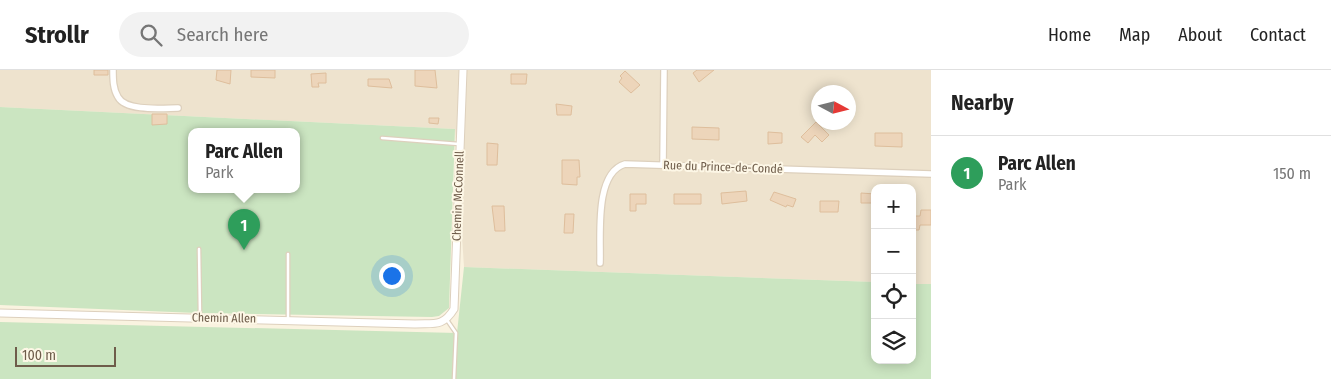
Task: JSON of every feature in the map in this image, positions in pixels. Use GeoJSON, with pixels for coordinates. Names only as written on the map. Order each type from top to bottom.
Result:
{"type":"FeatureCollection","features":[{"type":"Feature","properties":{"kind":"street"},"geometry":{"type":"LineString","coordinates":[[113,70],[118,98],[124,104],[134,107],[178,108]]}},
{"type":"Feature","properties":{"kind":"street","name":"Chemin McConnell"},"geometry":{"type":"LineString","coordinates":[[447,320],[454,309],[463,70]]}},
{"type":"Feature","properties":{"kind":"street"},"geometry":{"type":"LineString","coordinates":[[663,165],[664,70]]}},
{"type":"Feature","properties":{"kind":"street","name":"Rue du Prince-de-Condé"},"geometry":{"type":"LineString","coordinates":[[600,263],[603,198],[606,179],[617,167],[625,164],[931,174]]}},
{"type":"Feature","properties":{"kind":"street","name":"Chemin Allen"},"geometry":{"type":"LineString","coordinates":[[0,313],[288,319],[415,324],[440,323],[447,320]]}},
{"type":"Feature","properties":{"kind":"lane"},"geometry":{"type":"LineString","coordinates":[[382,138],[460,144]]}},
{"type":"Feature","properties":{"kind":"lane"},"geometry":{"type":"LineString","coordinates":[[200,249],[200,318]]}},
{"type":"Feature","properties":{"kind":"lane"},"geometry":{"type":"LineString","coordinates":[[288,254],[288,319]]}},
{"type":"Feature","properties":{"kind":"lane"},"geometry":{"type":"LineString","coordinates":[[447,320],[456,334],[454,379]]}},
{"type":"Feature","properties":{"kind":"shaded area"},"geometry":{"type":"Polygon","coordinates":[[[0,70],[931,70],[931,284],[916,284],[916,184],[871,184],[871,282],[464,267],[455,129],[0,107],[0,70]]]}},
{"type":"Feature","properties":{"kind":"green space"},"geometry":{"type":"Polygon","coordinates":[[[0,107],[455,129],[449,308],[439,316],[197,313],[0,305],[0,107]]]}},
{"type":"Feature","properties":{"kind":"green space"},"geometry":{"type":"Polygon","coordinates":[[[464,267],[871,282],[871,364],[916,364],[916,284],[931,284],[931,379],[0,379],[0,322],[457,333],[464,267]]]}},
{"type":"Feature","properties":{"kind":"building"},"geometry":{"type":"Polygon","coordinates":[[[94,70],[108,70],[108,75],[94,75],[94,70]]]}},
{"type":"Feature","properties":{"kind":"building"},"geometry":{"type":"Polygon","coordinates":[[[217,70],[231,70],[230,84],[216,80],[217,70]]]}},
{"type":"Feature","properties":{"kind":"building"},"geometry":{"type":"Polygon","coordinates":[[[251,70],[275,70],[275,78],[251,77],[251,70]]]}},
{"type":"Feature","properties":{"kind":"building"},"geometry":{"type":"Polygon","coordinates":[[[415,70],[435,70],[437,88],[415,86],[415,70]]]}},
{"type":"Feature","properties":{"kind":"building"},"geometry":{"type":"Polygon","coordinates":[[[697,70],[714,70],[699,82],[693,73],[697,70]]]}},
{"type":"Feature","properties":{"kind":"building"},"geometry":{"type":"Polygon","coordinates":[[[625,71],[640,85],[631,93],[619,82],[622,78],[620,76],[625,71]]]}},
{"type":"Feature","properties":{"kind":"building"},"geometry":{"type":"Polygon","coordinates":[[[326,73],[326,83],[318,83],[319,87],[312,87],[311,74],[326,73]]]}},
{"type":"Feature","properties":{"kind":"building"},"geometry":{"type":"Polygon","coordinates":[[[511,74],[527,74],[526,84],[511,84],[511,74]]]}},
{"type":"Feature","properties":{"kind":"building"},"geometry":{"type":"Polygon","coordinates":[[[368,79],[389,79],[392,88],[368,86],[368,79]]]}},
{"type":"Feature","properties":{"kind":"building"},"geometry":{"type":"Polygon","coordinates":[[[556,104],[572,106],[571,115],[557,115],[556,104]]]}},
{"type":"Feature","properties":{"kind":"building"},"geometry":{"type":"Polygon","coordinates":[[[152,114],[167,114],[167,124],[152,125],[152,114]]]}},
{"type":"Feature","properties":{"kind":"building"},"geometry":{"type":"Polygon","coordinates":[[[429,118],[439,118],[438,124],[429,123],[429,118]]]}},
{"type":"Feature","properties":{"kind":"building"},"geometry":{"type":"Polygon","coordinates":[[[692,127],[719,128],[719,140],[692,139],[692,127]]]}},
{"type":"Feature","properties":{"kind":"building"},"geometry":{"type":"Polygon","coordinates":[[[811,127],[811,130],[824,130],[829,135],[822,142],[815,135],[808,143],[801,137],[811,127]]]}},
{"type":"Feature","properties":{"kind":"building"},"geometry":{"type":"Polygon","coordinates":[[[768,132],[782,133],[782,143],[768,144],[768,132]]]}},
{"type":"Feature","properties":{"kind":"building"},"geometry":{"type":"Polygon","coordinates":[[[875,133],[902,133],[902,147],[875,146],[875,133]]]}},
{"type":"Feature","properties":{"kind":"building"},"geometry":{"type":"Polygon","coordinates":[[[487,143],[498,144],[497,165],[487,165],[487,143]]]}},
{"type":"Feature","properties":{"kind":"building"},"geometry":{"type":"Polygon","coordinates":[[[562,160],[579,160],[580,177],[577,177],[577,185],[562,184],[562,160]]]}},
{"type":"Feature","properties":{"kind":"building"},"geometry":{"type":"Polygon","coordinates":[[[746,191],[747,201],[722,204],[721,193],[746,191]]]}},
{"type":"Feature","properties":{"kind":"building"},"geometry":{"type":"Polygon","coordinates":[[[774,192],[796,199],[793,207],[787,205],[786,207],[770,200],[774,192]]]}},
{"type":"Feature","properties":{"kind":"building"},"geometry":{"type":"Polygon","coordinates":[[[861,193],[871,194],[871,203],[861,203],[861,193]]]}},
{"type":"Feature","properties":{"kind":"building"},"geometry":{"type":"Polygon","coordinates":[[[630,194],[646,194],[646,204],[636,204],[636,211],[630,211],[630,194]]]}},
{"type":"Feature","properties":{"kind":"building"},"geometry":{"type":"Polygon","coordinates":[[[674,194],[701,194],[701,204],[674,204],[674,194]]]}},
{"type":"Feature","properties":{"kind":"building"},"geometry":{"type":"Polygon","coordinates":[[[820,201],[839,201],[838,212],[820,212],[820,201]]]}},
{"type":"Feature","properties":{"kind":"building"},"geometry":{"type":"Polygon","coordinates":[[[492,206],[504,206],[505,231],[495,231],[492,206]]]}},
{"type":"Feature","properties":{"kind":"building"},"geometry":{"type":"Polygon","coordinates":[[[921,210],[931,210],[931,225],[920,225],[919,230],[916,230],[916,216],[920,216],[921,210]]]}},
{"type":"Feature","properties":{"kind":"building"},"geometry":{"type":"Polygon","coordinates":[[[565,214],[574,214],[573,233],[564,233],[565,214]]]}},
{"type":"Feature","properties":{"kind":"place","name":"Parc Allen"},"geometry":{"type":"Point","coordinates":[244,250]}}]}
